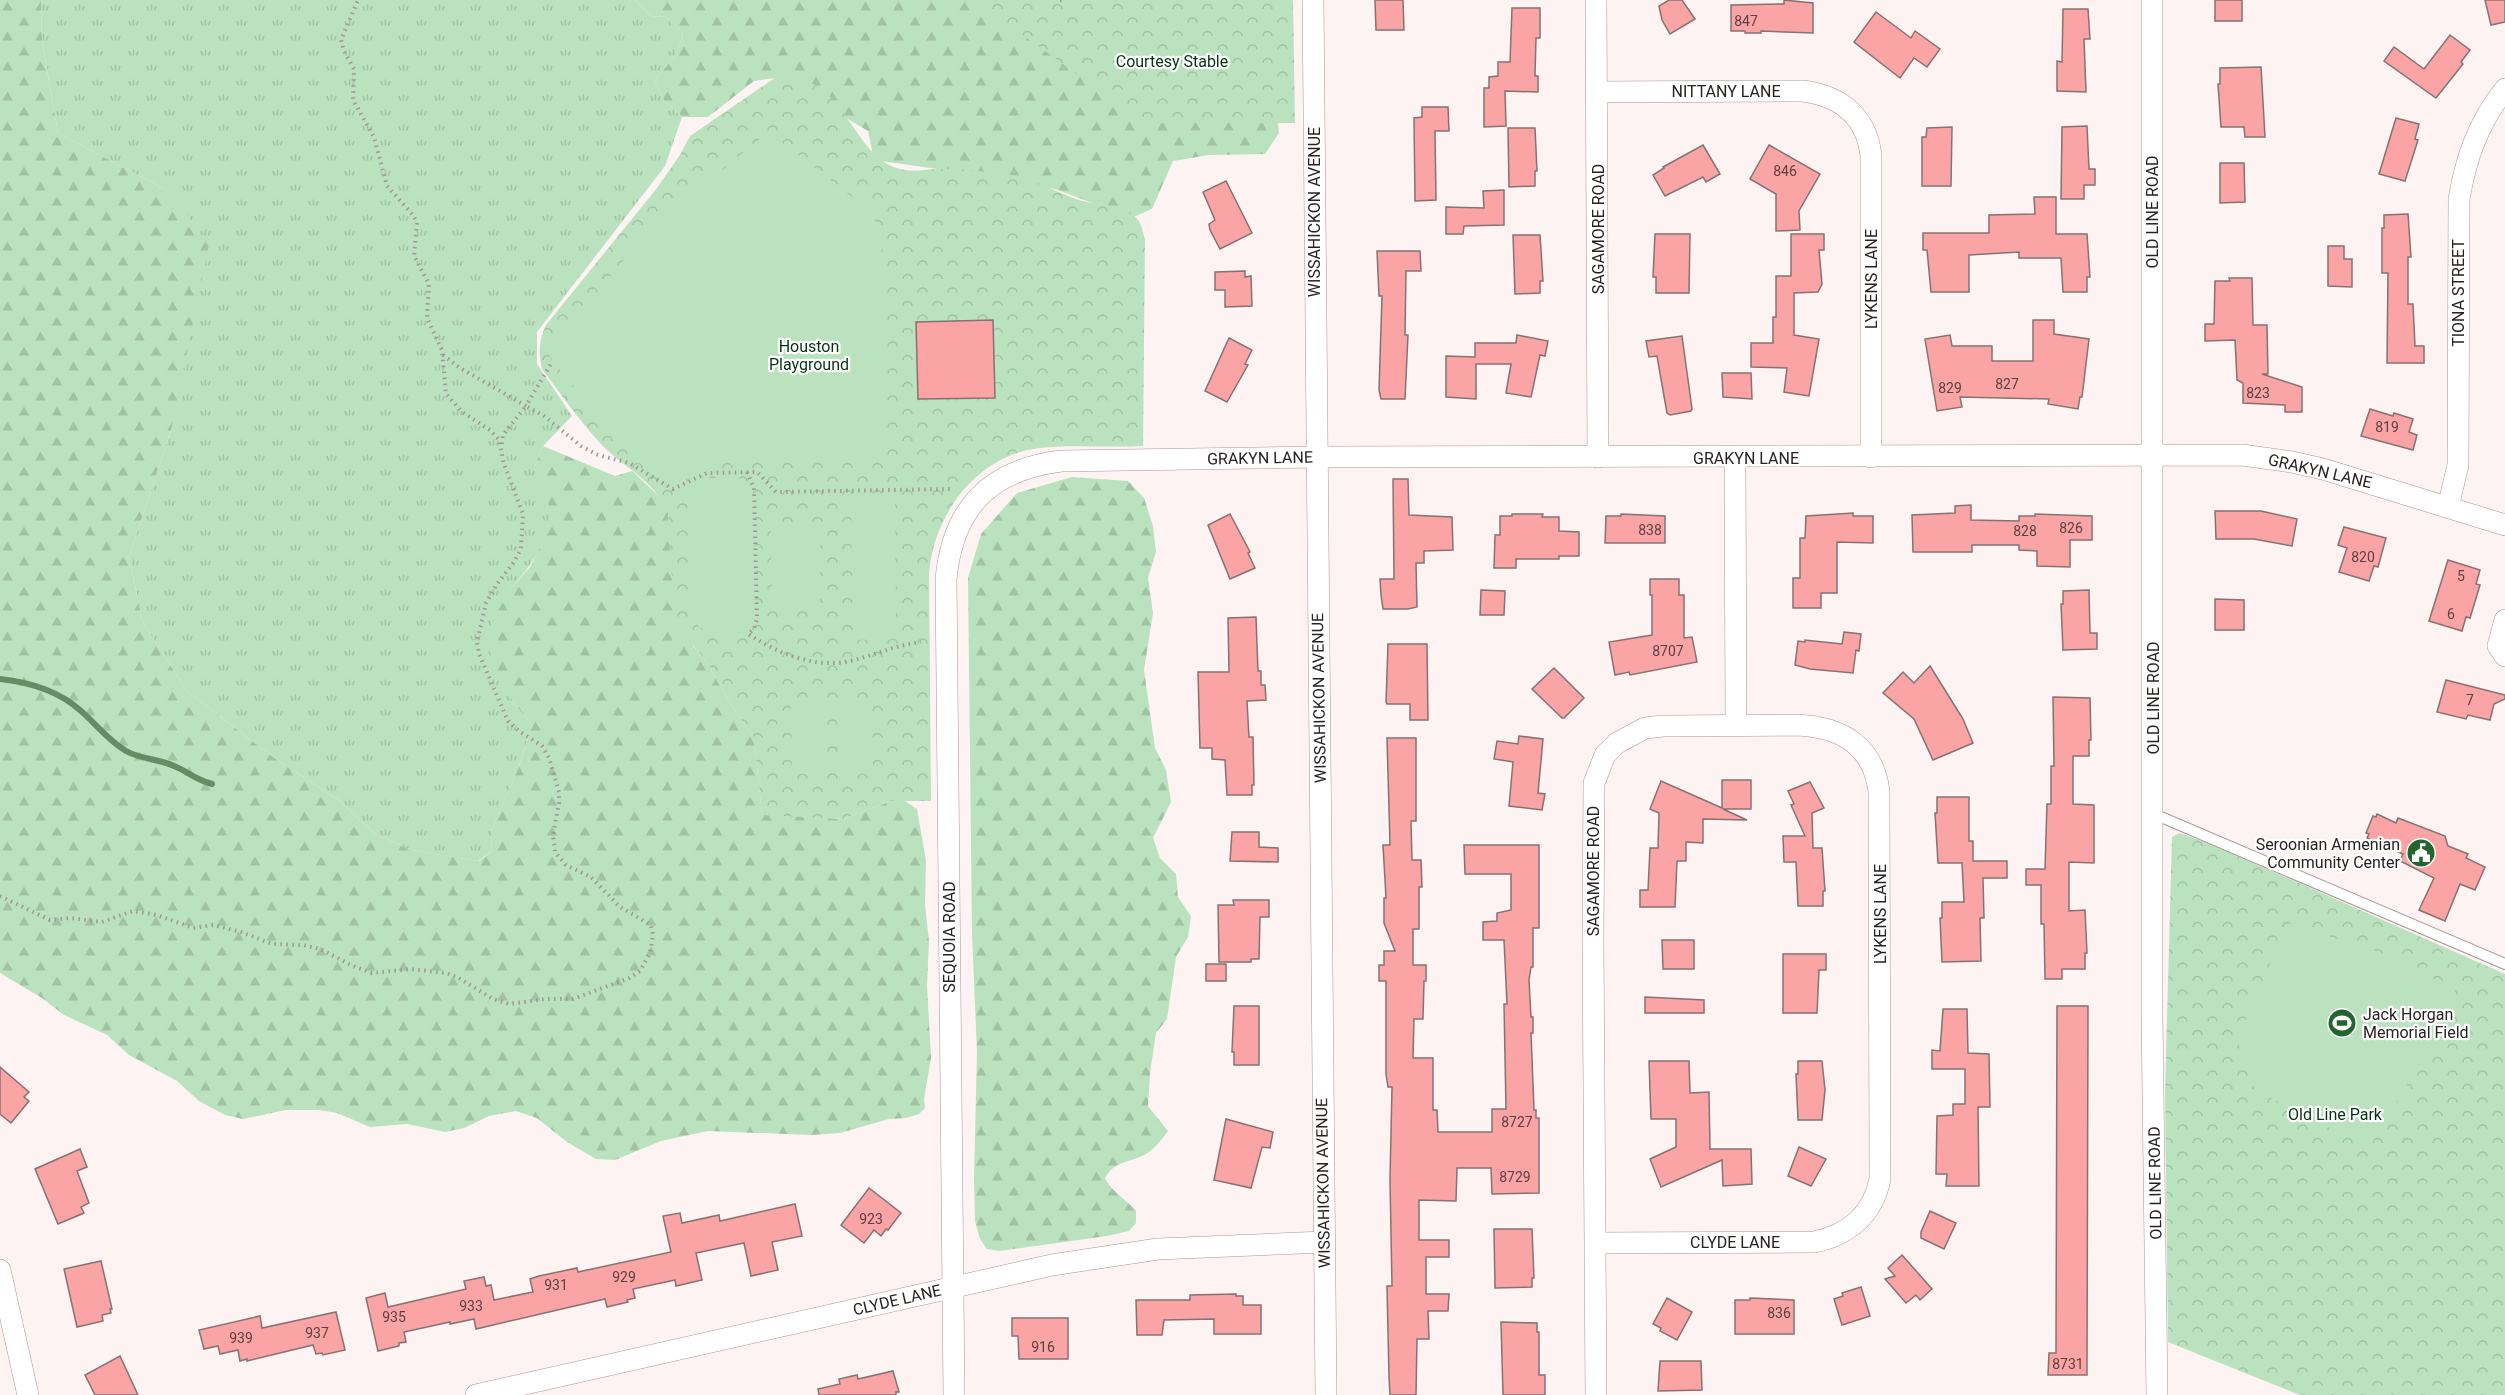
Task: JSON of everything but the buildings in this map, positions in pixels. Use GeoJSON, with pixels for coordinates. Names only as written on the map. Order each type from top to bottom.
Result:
{"type":"FeatureCollection","features":[{"type":"Feature","properties":{"kind":"street","name":"WISSAHICKON AVENUE"},"geometry":{"type":"LineString","coordinates":[[1313,0],[1326,1395]]}},
{"type":"Feature","properties":{"kind":"street","name":"SAGAMORE ROAD"},"geometry":{"type":"LineString","coordinates":[[1596,0],[1598,457]]}},
{"type":"Feature","properties":{"kind":"street","name":"OLD LINE ROAD"},"geometry":{"type":"LineString","coordinates":[[2152,0],[2154,814],[2152,1017],[2157,1395]]}},
{"type":"Feature","properties":{"kind":"street","name":"TIONA STREET"},"geometry":{"type":"LineString","coordinates":[[2448,507],[2458,465],[2459,200],[2464,168],[2476,134],[2505,89]]}},
{"type":"Feature","properties":{"kind":"street","name":"NITTANY LANE"},"geometry":{"type":"LineString","coordinates":[[1598,92],[1803,91],[1828,96],[1849,108]]}},
{"type":"Feature","properties":{"kind":"street","name":"LYKENS LANE"},"geometry":{"type":"LineString","coordinates":[[1849,108],[1857,116],[1868,135],[1871,156],[1871,457]]}},
{"type":"Feature","properties":{"kind":"street","name":"GRAKYN LANE"},"geometry":{"type":"LineString","coordinates":[[985,491],[1002,477],[1018,469],[1061,460],[1317,457],[1735,458],[2242,455],[2292,462],[2362,480],[2505,525]]}},
{"type":"Feature","properties":{"kind":"street"},"geometry":{"type":"LineString","coordinates":[[1735,458],[1736,724]]}},
{"type":"Feature","properties":{"kind":"street","name":"SEQUOIA ROAD"},"geometry":{"type":"LineString","coordinates":[[954,1395],[945,579],[953,537],[971,506],[985,491]]}},
{"type":"Feature","properties":{"kind":"street"},"geometry":{"type":"LineString","coordinates":[[2505,620],[2498,646],[2505,656]]}},
{"type":"Feature","properties":{"kind":"street","name":"SAGAMORE ROAD"},"geometry":{"type":"LineString","coordinates":[[1596,1395],[1593,801],[1596,776],[1605,755],[1617,743],[1645,728],[1736,724]]}},
{"type":"Feature","properties":{"kind":"street","name":"LYKENS LANE"},"geometry":{"type":"LineString","coordinates":[[1736,724],[1813,725],[1839,732],[1860,748],[1869,759],[1878,781],[1880,1179],[1878,1191],[1866,1213]]}},
{"type":"Feature","properties":{"kind":"street","name":"CLYDE LANE"},"geometry":{"type":"LineString","coordinates":[[1595,1243],[1814,1242],[1843,1233],[1866,1213]]}},
{"type":"Feature","properties":{"kind":"street","name":"CLYDE LANE"},"geometry":{"type":"LineString","coordinates":[[476,1395],[1052,1265],[1200,1246],[1324,1242]]}},
{"type":"Feature","properties":{"kind":"street"},"geometry":{"type":"LineString","coordinates":[[0,1270],[28,1395]]}},
{"type":"Feature","properties":{"kind":"lane"},"geometry":{"type":"LineString","coordinates":[[2154,814],[2505,964]]}},
{"type":"Feature","properties":{"kind":"path"},"geometry":{"type":"LineString","coordinates":[[358,0],[341,40],[354,69],[353,100],[374,137],[387,186],[413,214],[417,222],[414,256],[429,284],[427,318],[443,354],[444,385],[451,401],[466,416],[495,434],[501,444]]}},
{"type":"Feature","properties":{"kind":"path"},"geometry":{"type":"LineString","coordinates":[[1060,0],[1066,0]]}},
{"type":"Feature","properties":{"kind":"path"},"geometry":{"type":"LineString","coordinates":[[443,354],[460,368],[544,416],[581,446],[598,455],[629,463],[673,489],[707,474],[747,472],[757,472],[776,492],[952,489]]}},
{"type":"Feature","properties":{"kind":"path"},"geometry":{"type":"LineString","coordinates":[[0,896],[50,920],[70,918],[102,922],[133,911],[157,915],[193,928],[213,925],[241,932],[272,944],[303,945],[320,949],[372,973],[410,969],[446,973],[457,977],[493,999],[509,1004],[546,999],[573,999],[629,978],[640,971],[646,962],[652,944],[651,926],[620,907],[591,878],[566,865],[555,852],[553,835],[559,792],[549,758],[542,746],[508,721],[477,648],[486,603],[519,555],[523,542],[523,514],[504,464],[501,444],[503,435],[526,406],[552,362]]}},
{"type":"Feature","properties":{"kind":"path"},"geometry":{"type":"LineString","coordinates":[[747,472],[754,488],[757,618],[757,623],[748,634],[783,653],[815,662],[854,660],[902,644],[921,642]]}},
{"type":"Feature","properties":{"kind":"green space"},"geometry":{"type":"Polygon","coordinates":[[[0,0],[41,0],[42,41],[58,133],[172,193],[209,245],[171,430],[129,557],[143,623],[187,691],[273,757],[340,801],[375,834],[412,850],[479,861],[492,851],[491,831],[518,769],[532,726],[512,700],[492,663],[488,640],[494,618],[509,591],[530,567],[543,542],[551,511],[534,468],[543,446],[615,476],[632,471],[663,500],[668,513],[673,568],[693,646],[706,661],[735,711],[754,738],[762,814],[843,819],[891,801],[905,801],[917,809],[926,861],[925,905],[929,941],[927,986],[931,1058],[924,1099],[925,1108],[919,1114],[906,1118],[889,1119],[840,1133],[811,1135],[708,1131],[661,1141],[615,1160],[596,1159],[567,1142],[537,1118],[516,1111],[489,1116],[464,1128],[445,1132],[407,1124],[370,1127],[337,1113],[319,1110],[286,1110],[243,1119],[225,1115],[199,1101],[177,1081],[129,1055],[107,1035],[64,1015],[42,998],[0,973],[0,0]]]}},
{"type":"Feature","properties":{"kind":"green space"},"geometry":{"type":"Polygon","coordinates":[[[41,0],[635,0],[651,16],[666,17],[683,34],[676,55],[655,80],[662,98],[682,117],[665,166],[537,332],[537,364],[572,416],[543,446],[534,468],[549,503],[551,513],[549,524],[542,545],[509,591],[512,700],[532,726],[518,769],[491,831],[492,851],[478,861],[412,850],[375,834],[340,801],[273,757],[187,691],[143,623],[129,557],[171,430],[172,193],[58,133],[42,41],[41,0]]]}},
{"type":"Feature","properties":{"kind":"green space"},"geometry":{"type":"Polygon","coordinates":[[[635,0],[1017,0],[1275,96],[1279,133],[1265,154],[1209,155],[1173,161],[1152,209],[1131,218],[1058,190],[1015,180],[874,160],[868,131],[833,110],[789,76],[754,81],[708,117],[682,117],[662,98],[655,80],[676,55],[683,34],[666,17],[651,16],[635,0]]]}},
{"type":"Feature","properties":{"kind":"green space","name":"Courtesy Stable"},"geometry":{"type":"Polygon","coordinates":[[[974,0],[1293,0],[1295,123],[1145,123],[974,0]]]}},
{"type":"Feature","properties":{"kind":"green space","name":"Houston Playground"},"geometry":{"type":"Polygon","coordinates":[[[779,75],[802,79],[821,89],[836,103],[873,152],[887,164],[909,171],[972,170],[1025,179],[1079,200],[1111,207],[1134,216],[1141,225],[1145,239],[1143,446],[1033,449],[1011,455],[992,465],[960,494],[939,532],[932,553],[929,574],[931,801],[891,801],[843,819],[762,815],[754,738],[735,711],[706,661],[675,624],[668,513],[663,502],[647,483],[600,443],[542,369],[540,357],[541,341],[546,325],[657,188],[690,136],[779,75]]]}},
{"type":"Feature","properties":{"kind":"green space"},"geometry":{"type":"Polygon","coordinates":[[[768,132],[873,213],[881,244],[884,274],[884,447],[872,457],[714,460],[675,486],[610,433],[548,354],[644,235],[768,132]]]}},
{"type":"Feature","properties":{"kind":"green space"},"geometry":{"type":"Polygon","coordinates":[[[736,477],[748,483],[754,495],[755,618],[742,630],[722,634],[702,629],[695,623],[691,614],[687,496],[689,489],[698,479],[736,477]]]}},
{"type":"Feature","properties":{"kind":"green space"},"geometry":{"type":"Polygon","coordinates":[[[1072,477],[1128,481],[1144,498],[1153,526],[1156,552],[1148,578],[1153,613],[1144,670],[1155,748],[1166,770],[1171,802],[1153,838],[1160,858],[1176,874],[1178,897],[1191,916],[1188,937],[1176,957],[1167,1019],[1156,1033],[1150,1073],[1148,1106],[1168,1131],[1148,1152],[1116,1166],[1105,1178],[1136,1211],[1136,1223],[1129,1231],[1107,1236],[999,1251],[987,1249],[980,1239],[975,1221],[977,1052],[972,934],[968,578],[981,534],[1017,493],[1072,477]]]}},
{"type":"Feature","properties":{"kind":"green space"},"geometry":{"type":"Polygon","coordinates":[[[851,494],[895,494],[896,639],[853,640],[851,494]]]}},
{"type":"Feature","properties":{"kind":"green space"},"geometry":{"type":"Polygon","coordinates":[[[771,528],[820,528],[820,608],[772,608],[771,528]]]}},
{"type":"Feature","properties":{"kind":"green space"},"geometry":{"type":"Polygon","coordinates":[[[825,699],[826,774],[792,774],[791,700],[825,699]]]}},
{"type":"Feature","properties":{"kind":"green space"},"geometry":{"type":"Polygon","coordinates":[[[837,699],[872,699],[873,773],[838,774],[837,699]]]}},
{"type":"Feature","properties":{"kind":"green space","name":"Old Line Park"},"geometry":{"type":"Polygon","coordinates":[[[2180,833],[2215,846],[2505,974],[2505,1395],[2300,1395],[2168,1342],[2165,1093],[2172,837],[2180,833]]]}},
{"type":"Feature","properties":{"kind":"green space","name":"Jack Horgan Memorial Field"},"geometry":{"type":"Polygon","coordinates":[[[2288,923],[2379,952],[2434,979],[2436,984],[2453,985],[2456,996],[2443,1006],[2446,1010],[2419,1065],[2369,1148],[2255,1090],[2236,1037],[2239,1035],[2288,923]]]}},
{"type":"Feature","properties":{"kind":"waterway"},"geometry":{"type":"LineString","coordinates":[[0,679],[21,682],[53,693],[72,704],[126,751],[179,768],[212,784]]}},
{"type":"Feature","properties":{"kind":"place","name":"Seroonian Armenian Community Center"},"geometry":{"type":"Point","coordinates":[2421,853]}},
{"type":"Feature","properties":{"kind":"place","name":"Jack Horgan Memorial Field"},"geometry":{"type":"Point","coordinates":[2342,1023]}}]}
